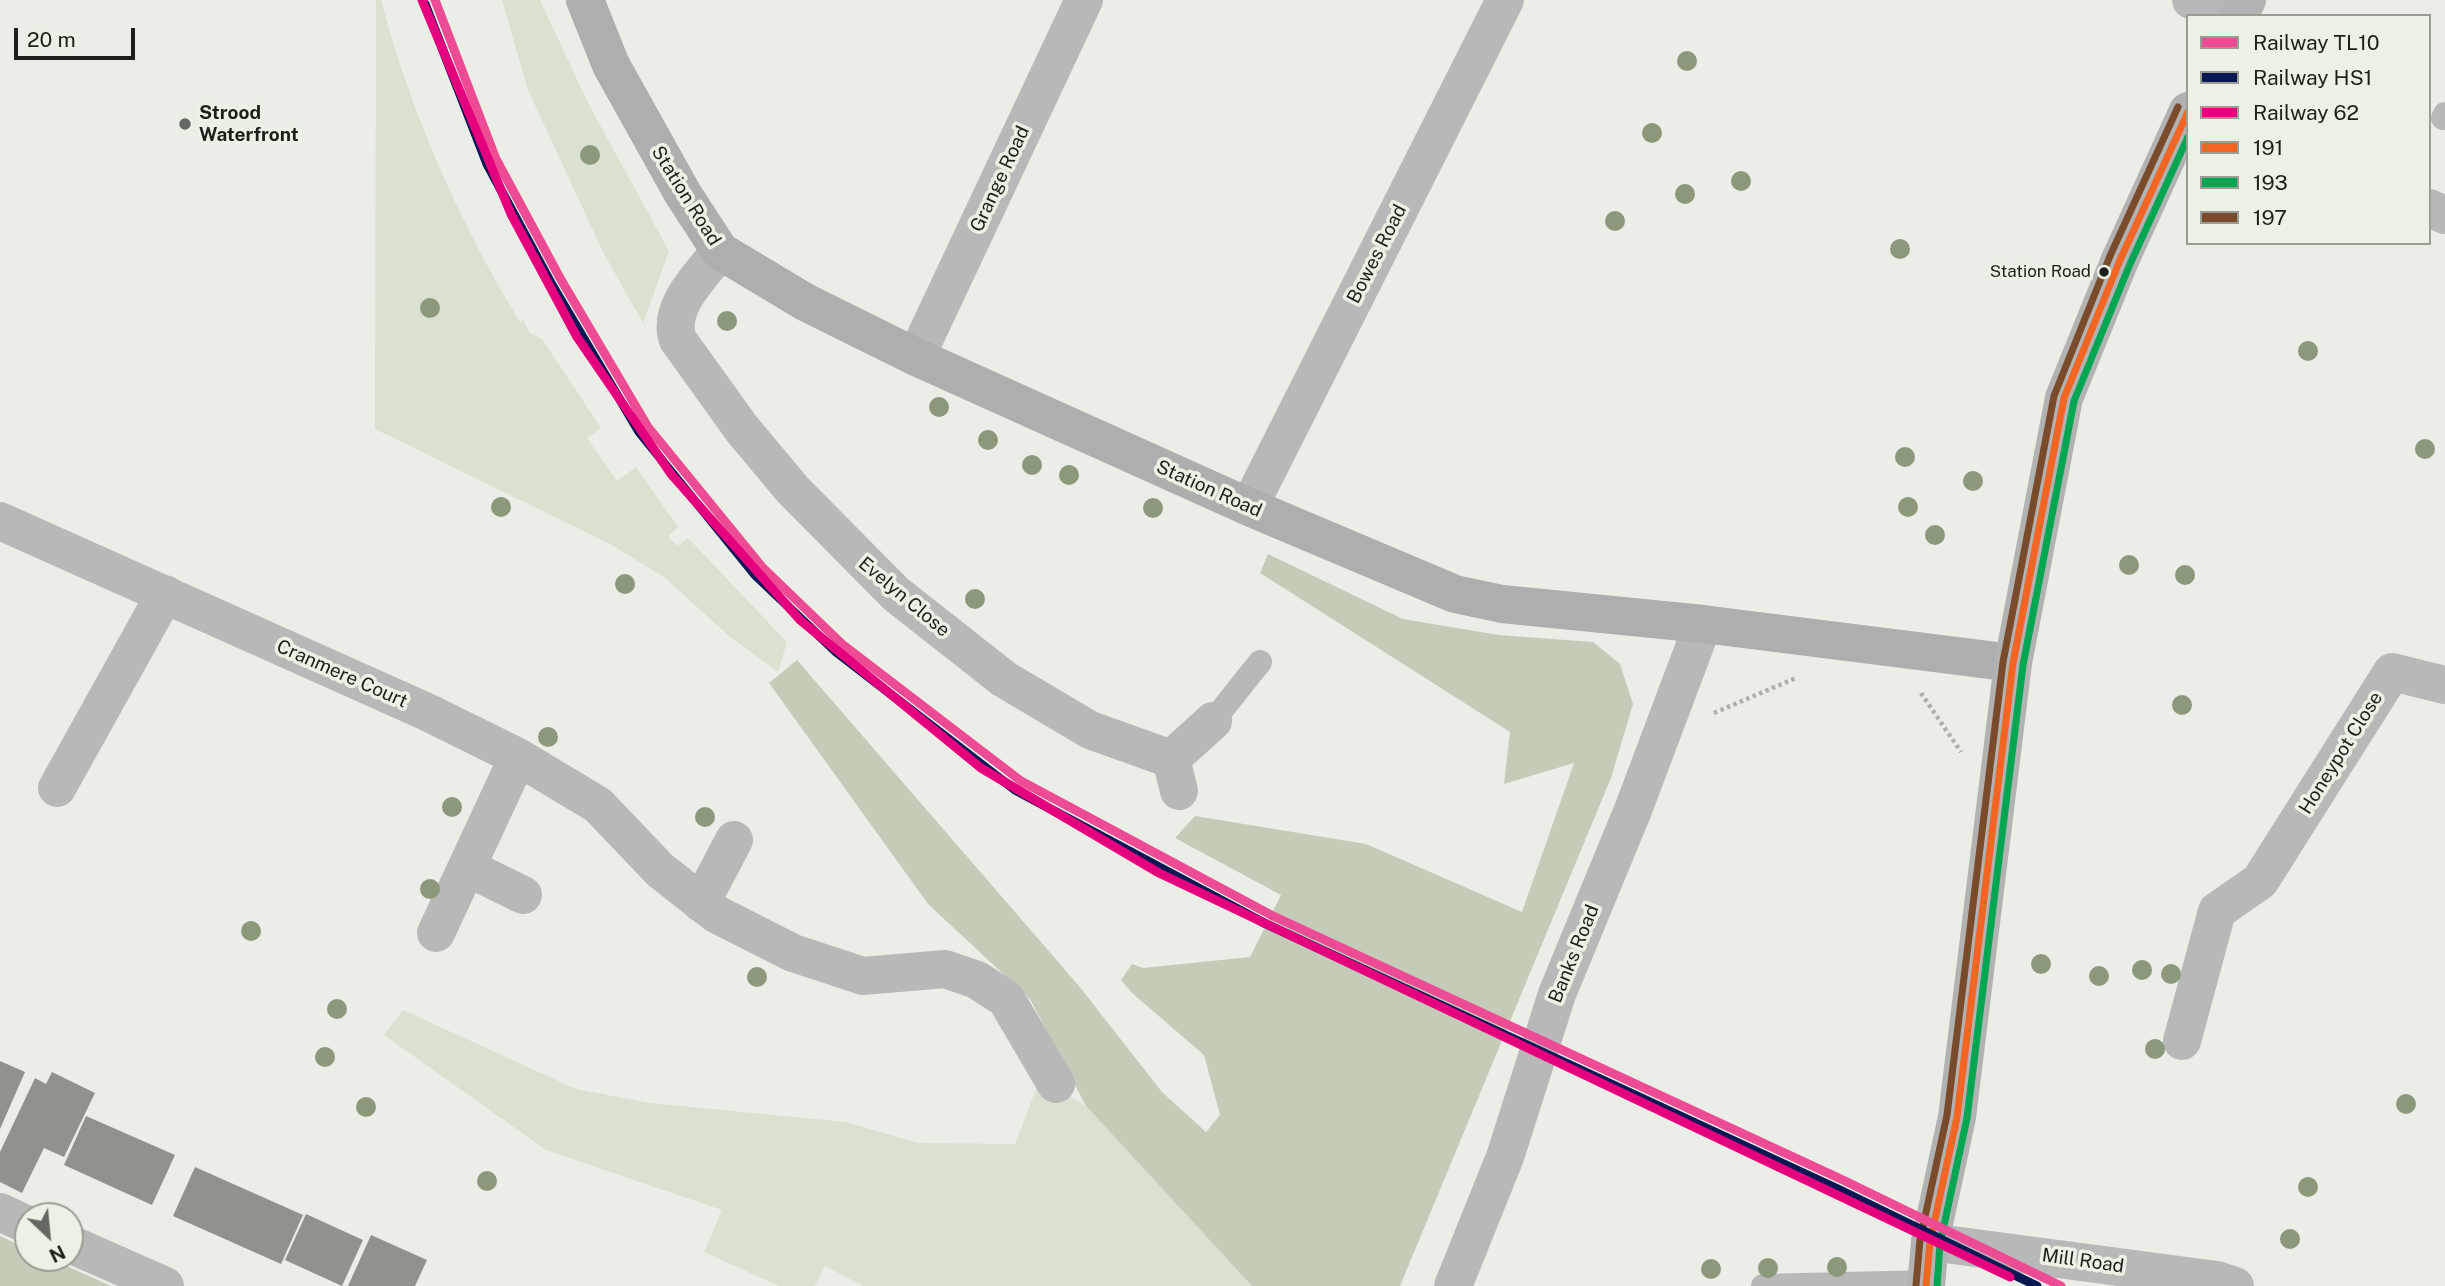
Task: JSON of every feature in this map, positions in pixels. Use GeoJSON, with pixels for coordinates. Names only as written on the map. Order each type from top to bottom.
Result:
{"type":"FeatureCollection","features":[{"type":"Feature","properties":{"kind":"main road","name":"Station Road"},"geometry":{"type":"LineString","coordinates":[[585,0],[611,65],[683,194],[720,251],[805,302],[916,357],[1249,507],[1455,594],[1502,604],[1703,624],[2013,663]]}},
{"type":"Feature","properties":{"kind":"main road"},"geometry":{"type":"LineString","coordinates":[[1926,1284],[1930,1242],[1957,1117],[2013,663],[2064,398],[2120,260],[2186,115]]}},
{"type":"Feature","properties":{"kind":"street","name":"Grange Road"},"geometry":{"type":"LineString","coordinates":[[916,357],[1084,0]]}},
{"type":"Feature","properties":{"kind":"street","name":"Bowes Road"},"geometry":{"type":"LineString","coordinates":[[1249,507],[1505,0]]}},
{"type":"Feature","properties":{"kind":"street"},"geometry":{"type":"LineString","coordinates":[[2191,0],[2222,14]]}},
{"type":"Feature","properties":{"kind":"street","name":"Evelyn Close"},"geometry":{"type":"LineString","coordinates":[[720,251],[680,305],[675,331],[681,344],[742,429],[804,502],[889,588],[1004,679],[1090,730],[1175,775],[1213,721]]}},
{"type":"Feature","properties":{"kind":"street","name":"Cranmere Court"},"geometry":{"type":"LineString","coordinates":[[0,521],[427,712],[518,757],[598,805],[660,870],[716,914],[793,953],[863,976],[945,969],[977,980],[1006,999],[1056,1084]]}},
{"type":"Feature","properties":{"kind":"street"},"geometry":{"type":"LineString","coordinates":[[57,788],[165,594]]}},
{"type":"Feature","properties":{"kind":"street","name":"Banks Road"},"geometry":{"type":"LineString","coordinates":[[1453,1286],[1505,1157],[1557,994],[1633,810],[1703,624]]}},
{"type":"Feature","properties":{"kind":"street","name":"Honeypot Close"},"geometry":{"type":"LineString","coordinates":[[2182,1041],[2217,911],[2260,881],[2392,672],[2445,685]]}},
{"type":"Feature","properties":{"kind":"street"},"geometry":{"type":"LineString","coordinates":[[436,933],[518,757]]}},
{"type":"Feature","properties":{"kind":"street"},"geometry":{"type":"LineString","coordinates":[[701,903],[734,840]]}},
{"type":"Feature","properties":{"kind":"street"},"geometry":{"type":"LineString","coordinates":[[468,868],[523,895]]}},
{"type":"Feature","properties":{"kind":"street","name":"Mill Road"},"geometry":{"type":"LineString","coordinates":[[1930,1242],[2217,1280],[2235,1286]]}},
{"type":"Feature","properties":{"kind":"street"},"geometry":{"type":"LineString","coordinates":[[84,1250],[165,1286]]}},
{"type":"Feature","properties":{"kind":"lane","name":"Evelyn Close"},"geometry":{"type":"LineString","coordinates":[[1213,721],[1260,662]]}},
{"type":"Feature","properties":{"kind":"lane"},"geometry":{"type":"LineString","coordinates":[[1763,1286],[1926,1284]]}},
{"type":"Feature","properties":{"kind":"path"},"geometry":{"type":"LineString","coordinates":[[1710,719],[1719,710],[1804,675]]}},
{"type":"Feature","properties":{"kind":"path"},"geometry":{"type":"LineString","coordinates":[[1913,688],[1925,698],[1962,754]]}},
{"type":"Feature","properties":{"kind":"green space"},"geometry":{"type":"Polygon","coordinates":[[[376,0],[381,0],[422,125],[477,246],[520,322],[523,320],[530,333],[542,339],[601,428],[587,438],[617,481],[636,467],[678,527],[668,536],[677,546],[688,538],[787,642],[778,672],[729,636],[664,577],[610,544],[375,429],[376,0]]]}},
{"type":"Feature","properties":{"kind":"green space"},"geometry":{"type":"Polygon","coordinates":[[[502,0],[540,0],[588,103],[669,251],[643,323],[603,252],[528,90],[502,0]]]}},
{"type":"Feature","properties":{"kind":"green space"},"geometry":{"type":"Polygon","coordinates":[[[1268,554],[1403,619],[1499,635],[1593,642],[1620,664],[1633,704],[1611,778],[1400,1286],[1252,1286],[1086,1106],[1030,999],[928,904],[769,683],[797,660],[1079,986],[1162,1092],[1206,1132],[1220,1115],[1204,1055],[1132,993],[1121,980],[1132,964],[1143,968],[1250,957],[1281,895],[1175,838],[1195,816],[1366,844],[1522,912],[1574,763],[1504,784],[1510,732],[1260,573],[1268,554]]]}},
{"type":"Feature","properties":{"kind":"green space"},"geometry":{"type":"Polygon","coordinates":[[[403,1010],[576,1089],[650,1103],[846,1122],[918,1143],[1015,1144],[1040,1079],[1086,1106],[1252,1286],[863,1286],[825,1266],[815,1286],[779,1286],[704,1252],[722,1210],[546,1150],[384,1035],[403,1010]]]}},
{"type":"Feature","properties":{"kind":"green space"},"geometry":{"type":"Polygon","coordinates":[[[0,1236],[14,1242],[14,1272],[80,1272],[111,1286],[0,1286],[0,1236]]]}},
{"type":"Feature","properties":{"kind":"building"},"geometry":{"type":"Polygon","coordinates":[[[0,1061],[25,1072],[0,1129],[0,1061]]]}},
{"type":"Feature","properties":{"kind":"building"},"geometry":{"type":"Polygon","coordinates":[[[52,1072],[95,1093],[64,1157],[44,1148],[22,1193],[0,1182],[0,1152],[35,1078],[46,1084],[52,1072]]]}},
{"type":"Feature","properties":{"kind":"building"},"geometry":{"type":"Polygon","coordinates":[[[86,1116],[175,1155],[152,1205],[64,1165],[86,1116]]]}},
{"type":"Feature","properties":{"kind":"building"},"geometry":{"type":"Polygon","coordinates":[[[195,1167],[303,1215],[281,1264],[173,1216],[195,1167]]]}},
{"type":"Feature","properties":{"kind":"building"},"geometry":{"type":"Polygon","coordinates":[[[306,1214],[363,1240],[342,1286],[285,1260],[306,1214]]]}},
{"type":"Feature","properties":{"kind":"building"},"geometry":{"type":"Polygon","coordinates":[[[371,1235],[427,1260],[415,1286],[348,1286],[371,1235]]]}},
{"type":"Feature","properties":{"kind":"rail line","name":"62"},"geometry":{"type":"LineString","coordinates":[[422,0],[511,214],[577,337],[671,474],[800,620],[981,768],[1159,873],[2010,1277]]}},
{"type":"Feature","properties":{"kind":"rail line","name":"TL10"},"geometry":{"type":"LineString","coordinates":[[435,0],[496,159],[560,278],[648,427],[763,568],[842,644],[1021,781],[1271,915],[1843,1180],[2061,1286]]}},
{"type":"Feature","properties":{"kind":"rail line","name":"HS1"},"geometry":{"type":"LineString","coordinates":[[425,4],[487,164],[551,283],[639,432],[755,575],[836,652],[1015,790],[1266,924],[1838,1189],[2037,1286]]}},
{"type":"Feature","properties":{"kind":"transit line","name":"197"},"geometry":{"type":"LineString","coordinates":[[1916,1285],[1920,1240],[1947,1115],[2003,662],[2054,396],[2110,256],[2178,107]]}},
{"type":"Feature","properties":{"kind":"transit line","name":"191"},"geometry":{"type":"LineString","coordinates":[[1926,1286],[1930,1242],[1957,1117],[2013,663],[2064,398],[2120,260],[2186,116]]}},
{"type":"Feature","properties":{"kind":"transit line","name":"193"},"geometry":{"type":"LineString","coordinates":[[1937,1286],[1940,1244],[1967,1118],[2023,665],[2074,401],[2130,264],[2186,141]]}},
{"type":"Feature","properties":{"kind":"place","name":"Strood Waterfront"},"geometry":{"type":"Point","coordinates":[185,124]}},
{"type":"Feature","properties":{"kind":"place","name":"Station Road"},"geometry":{"type":"Point","coordinates":[2104,272]}}]}
